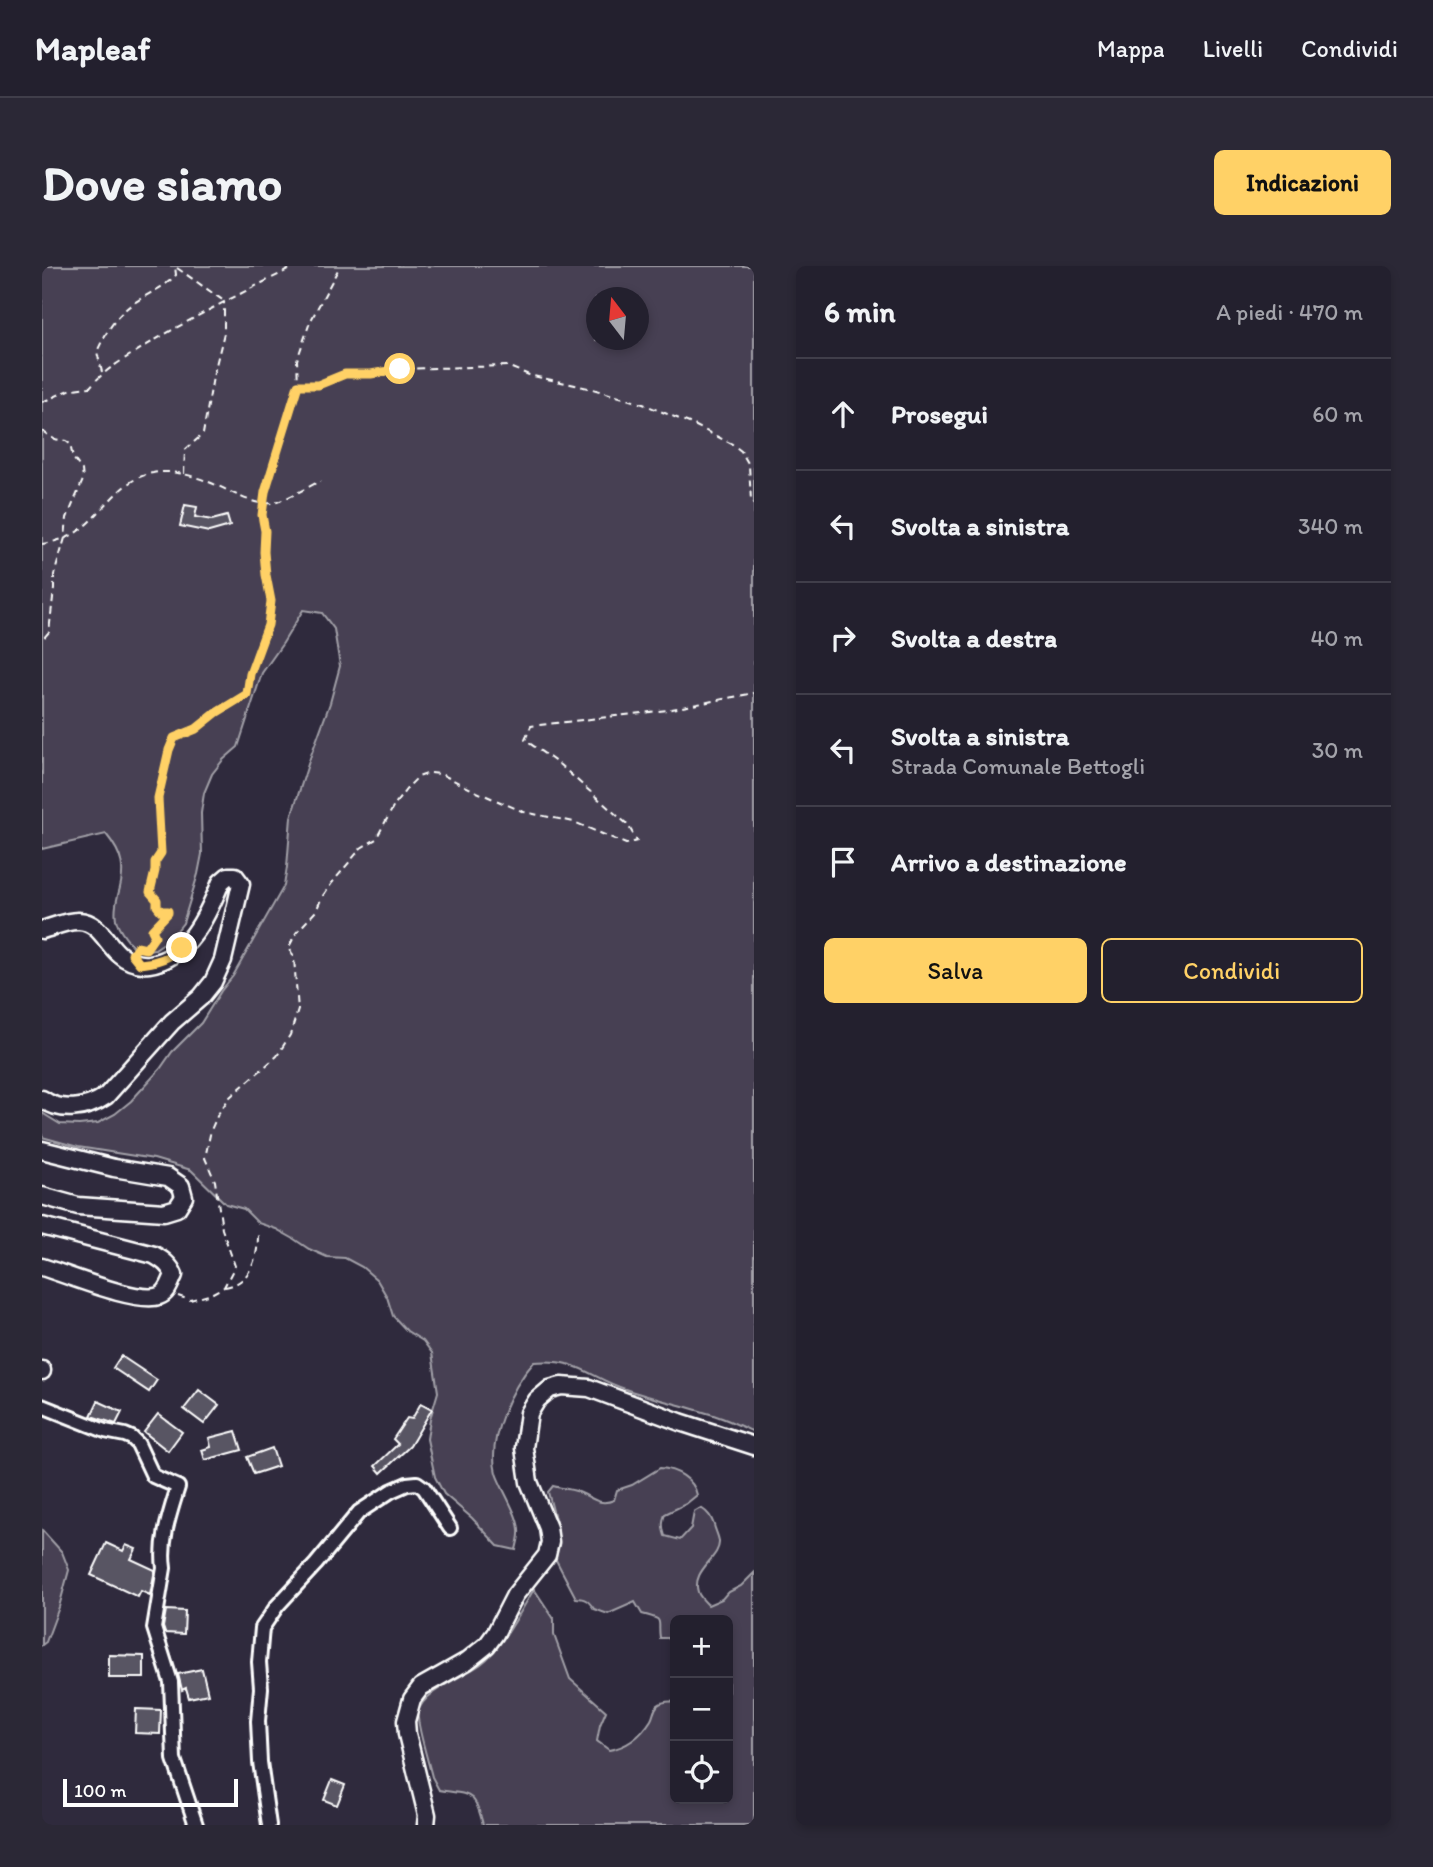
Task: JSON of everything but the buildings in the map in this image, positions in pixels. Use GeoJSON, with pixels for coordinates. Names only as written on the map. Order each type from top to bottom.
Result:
{"type":"FeatureCollection","features":[{"type":"Feature","properties":{"kind":"street"},"geometry":{"type":"LineString","coordinates":[[42,930],[78,921],[94,925],[117,953],[129,962],[154,963],[172,956],[182,948],[195,932],[221,882],[228,876],[235,876],[241,884],[223,960],[213,982],[201,997],[172,1022],[106,1096],[96,1103],[62,1108],[42,1099]]}},
{"type":"Feature","properties":{"kind":"street"},"geometry":{"type":"LineString","coordinates":[[42,1150],[114,1168],[168,1177],[181,1186],[184,1197],[177,1208],[164,1212],[78,1206],[42,1196]]}},
{"type":"Feature","properties":{"kind":"street"},"geometry":{"type":"LineString","coordinates":[[42,1226],[154,1255],[162,1259],[174,1275],[166,1292],[158,1297],[146,1298],[42,1266]]}},
{"type":"Feature","properties":{"kind":"street"},"geometry":{"type":"LineString","coordinates":[[426,1825],[427,1815],[407,1734],[406,1721],[411,1699],[421,1687],[467,1661],[487,1645],[515,1595],[547,1555],[550,1542],[548,1528],[529,1482],[524,1448],[529,1413],[537,1400],[550,1389],[561,1386],[589,1388],[754,1446]]}},
{"type":"Feature","properties":{"kind":"street"},"geometry":{"type":"LineString","coordinates":[[42,1406],[105,1431],[132,1438],[138,1444],[153,1476],[178,1487],[167,1525],[164,1568],[154,1628],[171,1682],[174,1759],[196,1825]]}},
{"type":"Feature","properties":{"kind":"street"},"geometry":{"type":"LineString","coordinates":[[269,1825],[259,1734],[262,1628],[277,1606],[359,1513],[391,1491],[417,1483],[424,1488],[450,1528]]}},
{"type":"Feature","properties":{"kind":"path"},"geometry":{"type":"LineString","coordinates":[[175,266],[224,302]]}},
{"type":"Feature","properties":{"kind":"path"},"geometry":{"type":"LineString","coordinates":[[102,373],[97,352],[114,321],[135,302],[171,280],[176,275],[175,266]]}},
{"type":"Feature","properties":{"kind":"path"},"geometry":{"type":"LineString","coordinates":[[42,402],[72,389],[90,387],[102,373],[162,335],[296,266]]}},
{"type":"Feature","properties":{"kind":"path"},"geometry":{"type":"LineString","coordinates":[[140,964],[132,954],[137,947],[146,949],[155,936],[152,930],[168,913],[161,911],[150,892],[155,862],[161,853],[158,798],[169,750],[174,738],[196,729],[247,694],[250,674],[268,625],[271,601],[264,552],[265,531],[262,515],[265,492],[298,385],[297,359],[310,322],[340,266]]}},
{"type":"Feature","properties":{"kind":"path"},"geometry":{"type":"LineString","coordinates":[[184,475],[185,450],[203,434],[224,333],[224,302]]}},
{"type":"Feature","properties":{"kind":"path"},"geometry":{"type":"LineString","coordinates":[[298,385],[318,385],[345,374],[371,374],[400,369],[507,366],[529,375],[593,389],[643,404],[732,444],[741,451],[749,465],[751,501],[754,505]]}},
{"type":"Feature","properties":{"kind":"path"},"geometry":{"type":"LineString","coordinates":[[42,431],[54,439],[70,444],[73,458],[82,470],[83,480],[71,508],[54,575],[49,632],[42,640]]}},
{"type":"Feature","properties":{"kind":"path"},"geometry":{"type":"LineString","coordinates":[[42,544],[65,538],[85,524],[128,483],[154,472],[173,472],[211,483],[255,503],[276,502],[320,481]]}},
{"type":"Feature","properties":{"kind":"path"},"geometry":{"type":"LineString","coordinates":[[224,1287],[235,1266],[222,1229],[215,1181],[205,1157],[211,1130],[230,1097],[277,1056],[290,1035],[298,1010],[294,958],[289,947],[296,933],[316,911],[322,897],[361,848],[376,839],[395,804],[408,787],[418,777],[430,772],[441,774],[524,812],[574,822],[626,844],[637,841],[628,825],[560,765],[525,740],[531,726],[667,710],[754,693]]}},
{"type":"Feature","properties":{"kind":"path"},"geometry":{"type":"LineString","coordinates":[[166,1292],[190,1300],[234,1286],[248,1274],[258,1251],[258,1235]]}},
{"type":"Feature","properties":{"kind":"shaded area"},"geometry":{"type":"Polygon","coordinates":[[[42,266],[754,266],[754,1432],[707,1413],[625,1389],[573,1366],[534,1362],[509,1400],[495,1445],[496,1473],[519,1527],[516,1550],[498,1546],[472,1518],[444,1494],[435,1477],[427,1439],[438,1392],[432,1353],[423,1341],[407,1331],[393,1316],[387,1297],[377,1280],[362,1267],[345,1258],[327,1257],[276,1229],[258,1223],[244,1209],[226,1204],[191,1170],[154,1159],[78,1147],[42,1137],[42,1113],[60,1124],[98,1123],[131,1101],[172,1052],[201,1023],[233,976],[284,886],[291,817],[340,666],[334,629],[322,613],[303,610],[262,673],[238,747],[212,774],[204,793],[201,813],[202,854],[183,923],[171,938],[155,949],[136,951],[120,930],[115,913],[122,877],[121,863],[106,834],[42,849],[42,266]]]}},
{"type":"Feature","properties":{"kind":"shaded area"},"geometry":{"type":"Polygon","coordinates":[[[660,1468],[672,1470],[692,1484],[697,1495],[686,1504],[665,1514],[663,1525],[665,1536],[680,1540],[691,1528],[694,1512],[701,1508],[711,1517],[718,1536],[718,1548],[698,1577],[697,1584],[699,1595],[708,1605],[741,1586],[754,1573],[754,1825],[483,1825],[474,1800],[465,1794],[439,1790],[432,1777],[418,1713],[421,1705],[435,1691],[474,1669],[496,1649],[534,1589],[554,1619],[554,1635],[570,1679],[606,1711],[597,1741],[609,1750],[628,1743],[647,1726],[658,1705],[670,1702],[670,1804],[733,1804],[733,1615],[670,1615],[670,1638],[660,1638],[659,1621],[642,1614],[635,1602],[608,1614],[594,1609],[584,1599],[576,1598],[556,1560],[558,1530],[548,1492],[553,1486],[576,1491],[599,1502],[608,1502],[614,1500],[617,1490],[632,1485],[660,1468]]]}},
{"type":"Feature","properties":{"kind":"shaded area"},"geometry":{"type":"Polygon","coordinates":[[[42,1530],[62,1552],[69,1570],[59,1607],[46,1642],[42,1645],[42,1530]]]}},
{"type":"Feature","properties":{"kind":"route"},"geometry":{"type":"LineString","coordinates":[[182,948],[172,956],[154,963],[140,964],[132,954],[137,947],[146,949],[155,936],[152,930],[168,913],[161,911],[150,892],[155,862],[161,853],[158,798],[174,738],[196,729],[247,694],[250,674],[268,625],[271,601],[264,552],[265,531],[262,515],[265,492],[298,385],[318,385],[345,374],[371,374],[400,369]]}}]}
